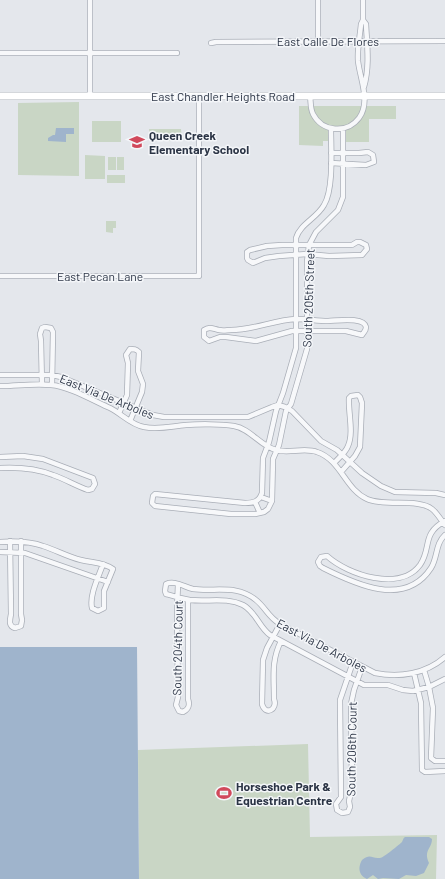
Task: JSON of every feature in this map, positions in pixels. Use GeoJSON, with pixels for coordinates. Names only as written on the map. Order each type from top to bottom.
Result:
{"type":"FeatureCollection","features":[{"type":"Feature","properties":{"kind":"main road","name":"East Chandler Heights Road"},"geometry":{"type":"LineString","coordinates":[[0,96],[445,96]]}},
{"type":"Feature","properties":{"kind":"street"},"geometry":{"type":"LineString","coordinates":[[90,0],[90,96]]}},
{"type":"Feature","properties":{"kind":"street"},"geometry":{"type":"LineString","coordinates":[[318,0],[318,41]]}},
{"type":"Feature","properties":{"kind":"street"},"geometry":{"type":"LineString","coordinates":[[310,96],[313,115],[322,124],[331,128],[344,129],[358,120],[363,110],[364,97],[358,60],[361,24],[363,20],[363,0]]}},
{"type":"Feature","properties":{"kind":"street"},"geometry":{"type":"LineString","coordinates":[[363,20],[366,24],[369,59],[363,87]]}},
{"type":"Feature","properties":{"kind":"street","name":"East Calle De Flores"},"geometry":{"type":"LineString","coordinates":[[211,44],[216,42],[445,41]]}},
{"type":"Feature","properties":{"kind":"street"},"geometry":{"type":"LineString","coordinates":[[0,53],[177,52]]}},
{"type":"Feature","properties":{"kind":"street","name":"East Pecan Lane"},"geometry":{"type":"LineString","coordinates":[[0,276],[199,276],[199,96]]}},
{"type":"Feature","properties":{"kind":"street","name":"South 205th Street"},"geometry":{"type":"LineString","coordinates":[[261,497],[262,461],[295,353],[296,238],[299,231],[320,212],[330,192],[331,128]]}},
{"type":"Feature","properties":{"kind":"street","name":"South 205th Street"},"geometry":{"type":"LineString","coordinates":[[272,502],[272,464],[279,444],[284,418],[291,404],[306,353],[307,254],[309,245],[316,232],[335,215],[342,202],[344,192],[344,129]]}},
{"type":"Feature","properties":{"kind":"street"},"geometry":{"type":"LineString","coordinates":[[330,163],[370,164],[374,162],[373,155],[368,152],[331,153]]}},
{"type":"Feature","properties":{"kind":"street"},"geometry":{"type":"LineString","coordinates":[[360,242],[366,245],[367,249],[362,256],[307,254],[273,256],[253,263],[248,260],[247,255],[250,250],[253,249],[267,246],[309,245],[352,245],[360,242]]}},
{"type":"Feature","properties":{"kind":"street"},"geometry":{"type":"LineString","coordinates":[[296,319],[307,319],[355,320],[364,323],[366,325],[366,329],[362,334],[346,331],[296,331],[287,332],[256,341],[220,337],[209,341],[203,334],[204,330],[210,327],[221,330],[252,329],[296,319]]}},
{"type":"Feature","properties":{"kind":"street"},"geometry":{"type":"LineString","coordinates":[[42,385],[40,330],[46,327],[51,328],[53,332],[52,385]]}},
{"type":"Feature","properties":{"kind":"street"},"geometry":{"type":"LineString","coordinates":[[119,413],[128,391],[128,363],[126,355],[130,349],[133,349],[139,352],[138,371],[142,384],[142,392],[130,421]]}},
{"type":"Feature","properties":{"kind":"street","name":"East Via De Arboles"},"geometry":{"type":"LineString","coordinates":[[0,375],[52,375],[68,379],[152,415],[164,417],[240,418],[254,415],[278,406]]}},
{"type":"Feature","properties":{"kind":"street","name":"East Via De Arboles"},"geometry":{"type":"LineString","coordinates":[[0,386],[52,385],[70,390],[119,413],[139,426],[152,428],[168,428],[188,425],[234,426],[251,434],[266,447],[276,451],[310,450],[323,454],[334,463],[351,487],[360,495],[379,502],[428,506],[444,523]]}},
{"type":"Feature","properties":{"kind":"street"},"geometry":{"type":"LineString","coordinates":[[334,463],[349,444],[349,398],[351,396],[358,395],[362,403],[361,444],[351,462],[341,472]]}},
{"type":"Feature","properties":{"kind":"street"},"geometry":{"type":"LineString","coordinates":[[278,406],[288,408],[321,441],[342,454],[370,478],[389,489],[402,492],[436,492],[445,495]]}},
{"type":"Feature","properties":{"kind":"street"},"geometry":{"type":"LineString","coordinates":[[0,457],[23,456],[42,459],[93,478],[95,484],[92,489],[88,490],[54,475],[34,469],[16,467],[0,468]]}},
{"type":"Feature","properties":{"kind":"street"},"geometry":{"type":"LineString","coordinates":[[155,494],[233,503],[252,503],[261,497],[272,502],[268,509],[260,513],[231,514],[155,506],[152,503],[152,499],[155,494]]}},
{"type":"Feature","properties":{"kind":"street"},"geometry":{"type":"LineString","coordinates":[[196,510],[197,499]]}},
{"type":"Feature","properties":{"kind":"street"},"geometry":{"type":"LineString","coordinates":[[207,511],[208,500]]}},
{"type":"Feature","properties":{"kind":"street"},"geometry":{"type":"LineString","coordinates":[[255,502],[260,513]]}},
{"type":"Feature","properties":{"kind":"street"},"geometry":{"type":"LineString","coordinates":[[444,523],[430,534],[425,556],[421,564],[411,574],[403,578],[393,580],[381,579],[357,572],[338,564],[327,556],[319,559],[318,562],[320,566],[346,579],[372,588],[394,590],[407,588],[420,580],[428,572],[434,562],[439,542],[445,535]]}},
{"type":"Feature","properties":{"kind":"street"},"geometry":{"type":"LineString","coordinates":[[10,541],[11,614],[9,622],[10,625],[15,628],[21,626],[22,623],[21,541]]}},
{"type":"Feature","properties":{"kind":"street"},"geometry":{"type":"LineString","coordinates":[[0,542],[21,541],[43,546],[79,560],[103,564],[113,569],[103,596],[104,608],[98,611],[92,608],[92,605],[94,591],[103,564]]}},
{"type":"Feature","properties":{"kind":"street"},"geometry":{"type":"LineString","coordinates":[[0,552],[21,552],[33,555],[108,582]]}},
{"type":"Feature","properties":{"kind":"street"},"geometry":{"type":"LineString","coordinates":[[403,578],[407,588]]}},
{"type":"Feature","properties":{"kind":"street"},"geometry":{"type":"LineString","coordinates":[[393,580],[394,590]]}},
{"type":"Feature","properties":{"kind":"street","name":"East Via De Arboles"},"geometry":{"type":"LineString","coordinates":[[445,657],[435,665],[414,673],[384,675],[362,667],[280,624],[270,617],[257,600],[242,592],[223,589],[195,589],[168,583],[165,587],[166,594],[188,600],[218,600],[237,603],[244,606],[255,616],[264,631],[364,685],[388,685],[403,690],[418,690],[429,687],[445,679]]}},
{"type":"Feature","properties":{"kind":"street","name":"South 204th Court"},"geometry":{"type":"LineString","coordinates":[[178,584],[178,697],[176,705],[179,711],[183,712],[189,704],[188,600]]}},
{"type":"Feature","properties":{"kind":"street"},"geometry":{"type":"LineString","coordinates":[[280,624],[272,636],[263,660],[262,704],[263,708],[270,711],[274,708],[276,703],[274,699],[273,663],[276,650],[281,641]]}},
{"type":"Feature","properties":{"kind":"street"},"geometry":{"type":"LineString","coordinates":[[348,677],[353,662]]}},
{"type":"Feature","properties":{"kind":"street"},"geometry":{"type":"LineString","coordinates":[[357,682],[362,667]]}},
{"type":"Feature","properties":{"kind":"street"},"geometry":{"type":"LineString","coordinates":[[424,670],[433,708],[431,758],[435,761],[445,761]]}},
{"type":"Feature","properties":{"kind":"street"},"geometry":{"type":"LineString","coordinates":[[414,673],[421,702],[422,770],[425,772],[445,771]]}},
{"type":"Feature","properties":{"kind":"street","name":"South 206th Court"},"geometry":{"type":"LineString","coordinates":[[348,677],[341,694],[340,704],[341,797],[336,804],[338,810],[342,813],[348,812],[350,807],[349,801],[352,787],[351,704],[357,682]]}},
{"type":"Feature","properties":{"kind":"green space"},"geometry":{"type":"Polygon","coordinates":[[[79,102],[79,176],[18,175],[18,103],[79,102]]]}},
{"type":"Feature","properties":{"kind":"green space"},"geometry":{"type":"Polygon","coordinates":[[[299,106],[396,106],[396,119],[369,119],[369,142],[345,142],[345,131],[329,131],[328,141],[323,141],[323,146],[299,145],[299,106]]]}},
{"type":"Feature","properties":{"kind":"green space"},"geometry":{"type":"Polygon","coordinates":[[[92,121],[121,121],[121,142],[92,142],[92,121]]]}},
{"type":"Feature","properties":{"kind":"green space"},"geometry":{"type":"Polygon","coordinates":[[[149,129],[181,129],[182,141],[164,141],[163,138],[150,138],[149,129]]]}},
{"type":"Feature","properties":{"kind":"green space"},"geometry":{"type":"Polygon","coordinates":[[[85,155],[105,156],[105,179],[85,179],[85,155]]]}},
{"type":"Feature","properties":{"kind":"green space"},"geometry":{"type":"Polygon","coordinates":[[[108,157],[116,157],[116,170],[108,170],[108,157]]]}},
{"type":"Feature","properties":{"kind":"green space"},"geometry":{"type":"Polygon","coordinates":[[[117,157],[124,157],[124,170],[117,170],[117,157]]]}},
{"type":"Feature","properties":{"kind":"green space"},"geometry":{"type":"Polygon","coordinates":[[[107,175],[125,175],[125,183],[107,183],[107,175]]]}},
{"type":"Feature","properties":{"kind":"green space"},"geometry":{"type":"Polygon","coordinates":[[[106,221],[116,221],[116,228],[113,228],[113,233],[106,232],[106,221]]]}},
{"type":"Feature","properties":{"kind":"green space","name":"Horseshoe Park & Equestrian Centre"},"geometry":{"type":"Polygon","coordinates":[[[308,744],[310,837],[437,835],[436,879],[139,879],[138,750],[308,744]]]}},
{"type":"Feature","properties":{"kind":"water"},"geometry":{"type":"Polygon","coordinates":[[[56,128],[74,128],[74,134],[66,134],[66,142],[48,141],[48,138],[55,135],[56,128]]]}},
{"type":"Feature","properties":{"kind":"water"},"geometry":{"type":"Polygon","coordinates":[[[0,647],[137,647],[139,879],[0,879],[0,647]]]}},
{"type":"Feature","properties":{"kind":"water"},"geometry":{"type":"Polygon","coordinates":[[[405,837],[429,837],[432,839],[427,852],[427,859],[429,863],[424,873],[416,876],[406,875],[399,879],[378,879],[373,875],[367,879],[360,873],[359,868],[362,860],[369,857],[382,857],[401,843],[405,837]]]}},
{"type":"Feature","properties":{"kind":"place","name":"Queen Creek Elementary School"},"geometry":{"type":"Point","coordinates":[137,142]}},
{"type":"Feature","properties":{"kind":"place","name":"Horseshoe Park & Equestrian Centre"},"geometry":{"type":"Point","coordinates":[224,793]}}]}
